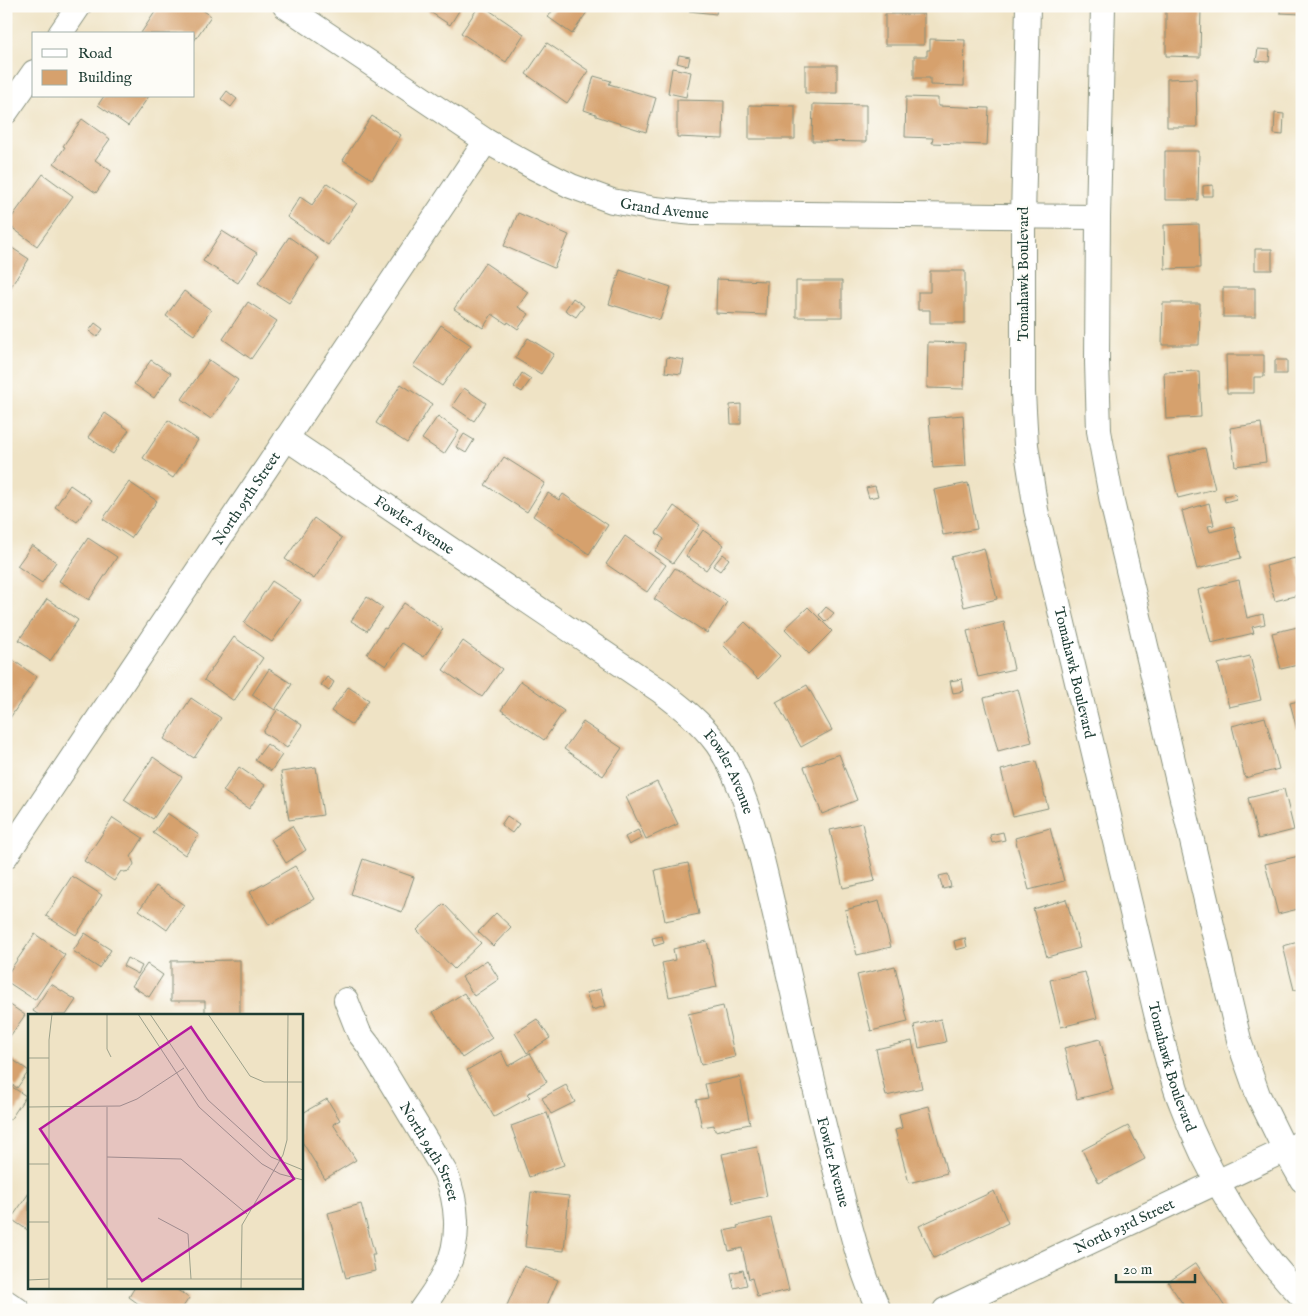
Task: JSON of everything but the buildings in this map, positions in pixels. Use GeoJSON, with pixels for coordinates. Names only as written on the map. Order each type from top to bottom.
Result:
{"type":"FeatureCollection","features":[{"type":"Feature","properties":{"kind":"street"},"geometry":{"type":"LineString","coordinates":[[61,32],[79,6]]}},
{"type":"Feature","properties":{"kind":"street","name":"Grand Avenue"},"geometry":{"type":"LineString","coordinates":[[285,6],[486,141],[571,186],[612,201],[655,209],[694,213],[1098,218]]}},
{"type":"Feature","properties":{"kind":"street","name":"Tomahawk Boulevard"},"geometry":{"type":"LineString","coordinates":[[1028,6],[1023,217],[1023,393],[1026,445],[1036,510],[1165,1051],[1180,1102],[1196,1141],[1217,1182],[1245,1227],[1282,1277],[1302,1297]]}},
{"type":"Feature","properties":{"kind":"street"},"geometry":{"type":"LineString","coordinates":[[1103,6],[1098,218],[1099,431],[1112,502],[1240,1044],[1258,1095],[1293,1146],[1302,1180]]}},
{"type":"Feature","properties":{"kind":"street"},"geometry":{"type":"LineString","coordinates":[[6,112],[32,75]]}},
{"type":"Feature","properties":{"kind":"street","name":"North 95th Street"},"geometry":{"type":"LineString","coordinates":[[6,856],[486,141]]}},
{"type":"Feature","properties":{"kind":"street","name":"Fowler Avenue"},"geometry":{"type":"LineString","coordinates":[[286,438],[659,690],[694,718],[718,745],[741,789],[762,856],[830,1148],[858,1256],[879,1310]]}},
{"type":"Feature","properties":{"kind":"street","name":"North 94th Street"},"geometry":{"type":"LineString","coordinates":[[346,1000],[359,1033],[369,1046],[445,1172],[452,1188],[457,1219],[453,1250],[441,1281],[421,1310]]}},
{"type":"Feature","properties":{"kind":"street","name":"North 93rd Street"},"geometry":{"type":"LineString","coordinates":[[945,1310],[1293,1146]]}},
{"type":"Feature","properties":{"kind":"street"},"geometry":{"type":"LineString","coordinates":[[6,1302],[18,1310]]}}]}
